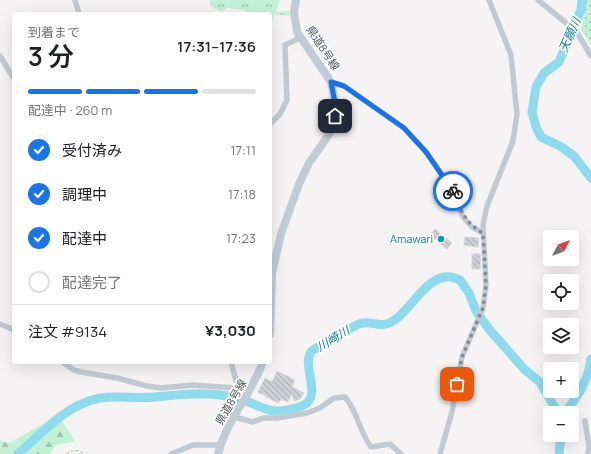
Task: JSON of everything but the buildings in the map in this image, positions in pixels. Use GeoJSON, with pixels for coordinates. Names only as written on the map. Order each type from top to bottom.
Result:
{"type":"FeatureCollection","features":[{"type":"Feature","properties":{"kind":"main road","name":"県道8号線"},"geometry":{"type":"LineString","coordinates":[[272,276],[275,256],[299,184],[309,163],[326,140],[332,126],[335,103],[331,82],[324,68],[300,38],[295,22],[296,0]]}},
{"type":"Feature","properties":{"kind":"main road","name":"県道8号線"},"geometry":{"type":"LineString","coordinates":[[218,454],[220,445],[235,416],[250,392],[262,364]]}},
{"type":"Feature","properties":{"kind":"street"},"geometry":{"type":"LineString","coordinates":[[75,0],[78,12]]}},
{"type":"Feature","properties":{"kind":"street"},"geometry":{"type":"LineString","coordinates":[[440,454],[452,412],[462,357],[483,308],[486,285],[483,233],[487,206],[513,141],[517,114],[511,55],[489,0]]}},
{"type":"Feature","properties":{"kind":"street"},"geometry":{"type":"LineString","coordinates":[[538,0],[576,31],[591,56]]}},
{"type":"Feature","properties":{"kind":"street"},"geometry":{"type":"LineString","coordinates":[[272,122],[280,114],[287,100],[285,45],[300,38]]}},
{"type":"Feature","properties":{"kind":"street"},"geometry":{"type":"LineString","coordinates":[[0,56],[12,76]]}},
{"type":"Feature","properties":{"kind":"street"},"geometry":{"type":"LineString","coordinates":[[331,82],[344,86],[404,128],[426,152],[453,191],[464,217],[472,227],[483,233]]}},
{"type":"Feature","properties":{"kind":"street"},"geometry":{"type":"LineString","coordinates":[[0,324],[12,329]]}},
{"type":"Feature","properties":{"kind":"street"},"geometry":{"type":"LineString","coordinates":[[65,364],[74,370],[81,372],[117,378],[160,388],[193,385],[238,388],[250,392]]}},
{"type":"Feature","properties":{"kind":"street"},"geometry":{"type":"LineString","coordinates":[[232,364],[238,388]]}},
{"type":"Feature","properties":{"kind":"street"},"geometry":{"type":"LineString","coordinates":[[235,416],[253,422],[263,418],[284,417],[307,413],[320,408],[334,398],[345,397],[354,408],[362,435],[371,447],[390,444],[401,454]]}},
{"type":"Feature","properties":{"kind":"street"},"geometry":{"type":"LineString","coordinates":[[585,421],[589,446],[588,454]]}},
{"type":"Feature","properties":{"kind":"street"},"geometry":{"type":"LineString","coordinates":[[171,454],[193,445],[220,445]]}},
{"type":"Feature","properties":{"kind":"path"},"geometry":{"type":"LineString","coordinates":[[66,454],[72,451],[80,450],[84,454]]}},
{"type":"Feature","properties":{"kind":"green space"},"geometry":{"type":"Polygon","coordinates":[[[210,0],[280,0],[276,12],[290,11],[289,16],[274,14],[272,21],[272,12],[248,12],[245,10],[227,8],[221,12],[210,6],[210,0]]]}},
{"type":"Feature","properties":{"kind":"green space"},"geometry":{"type":"Polygon","coordinates":[[[585,0],[591,0],[591,46],[581,28],[585,11],[585,0]]]}},
{"type":"Feature","properties":{"kind":"green space"},"geometry":{"type":"Polygon","coordinates":[[[58,415],[75,441],[56,445],[50,454],[0,454],[0,440],[9,443],[58,415]]]}},
{"type":"Feature","properties":{"kind":"waterway","name":"天願川"},"geometry":{"type":"LineString","coordinates":[[582,0],[581,10],[559,62],[544,73],[536,87],[532,112],[536,127],[541,137],[560,146],[574,156],[591,178]]}},
{"type":"Feature","properties":{"kind":"waterway","name":"川崎川"},"geometry":{"type":"LineString","coordinates":[[18,454],[66,413],[88,401],[100,398],[212,394],[237,398],[272,411],[286,410],[304,405],[312,394],[308,364],[312,351],[356,325],[364,323],[381,325],[396,319],[432,282],[441,278],[450,277],[460,280],[469,293],[476,311],[489,329],[525,370],[540,382],[554,406]]}},
{"type":"Feature","properties":{"kind":"waterway","name":"天願川"},"geometry":{"type":"LineString","coordinates":[[570,406],[582,388],[588,374],[591,359]]}},
{"type":"Feature","properties":{"kind":"waterway","name":"天願川"},"geometry":{"type":"LineString","coordinates":[[559,454],[560,442]]}},
{"type":"Feature","properties":{"kind":"way so far"},"geometry":{"type":"LineString","coordinates":[[453,191],[464,217],[472,227],[483,233],[486,285],[483,308],[462,357],[457,384]]}},
{"type":"Feature","properties":{"kind":"place","name":"Amawari"},"geometry":{"type":"Point","coordinates":[441,239]}},
{"type":"Feature","properties":{"kind":"route"},"geometry":{"type":"LineString","coordinates":[[335,116],[335,103],[331,82],[344,86],[404,128],[426,152],[453,191]]}}]}
